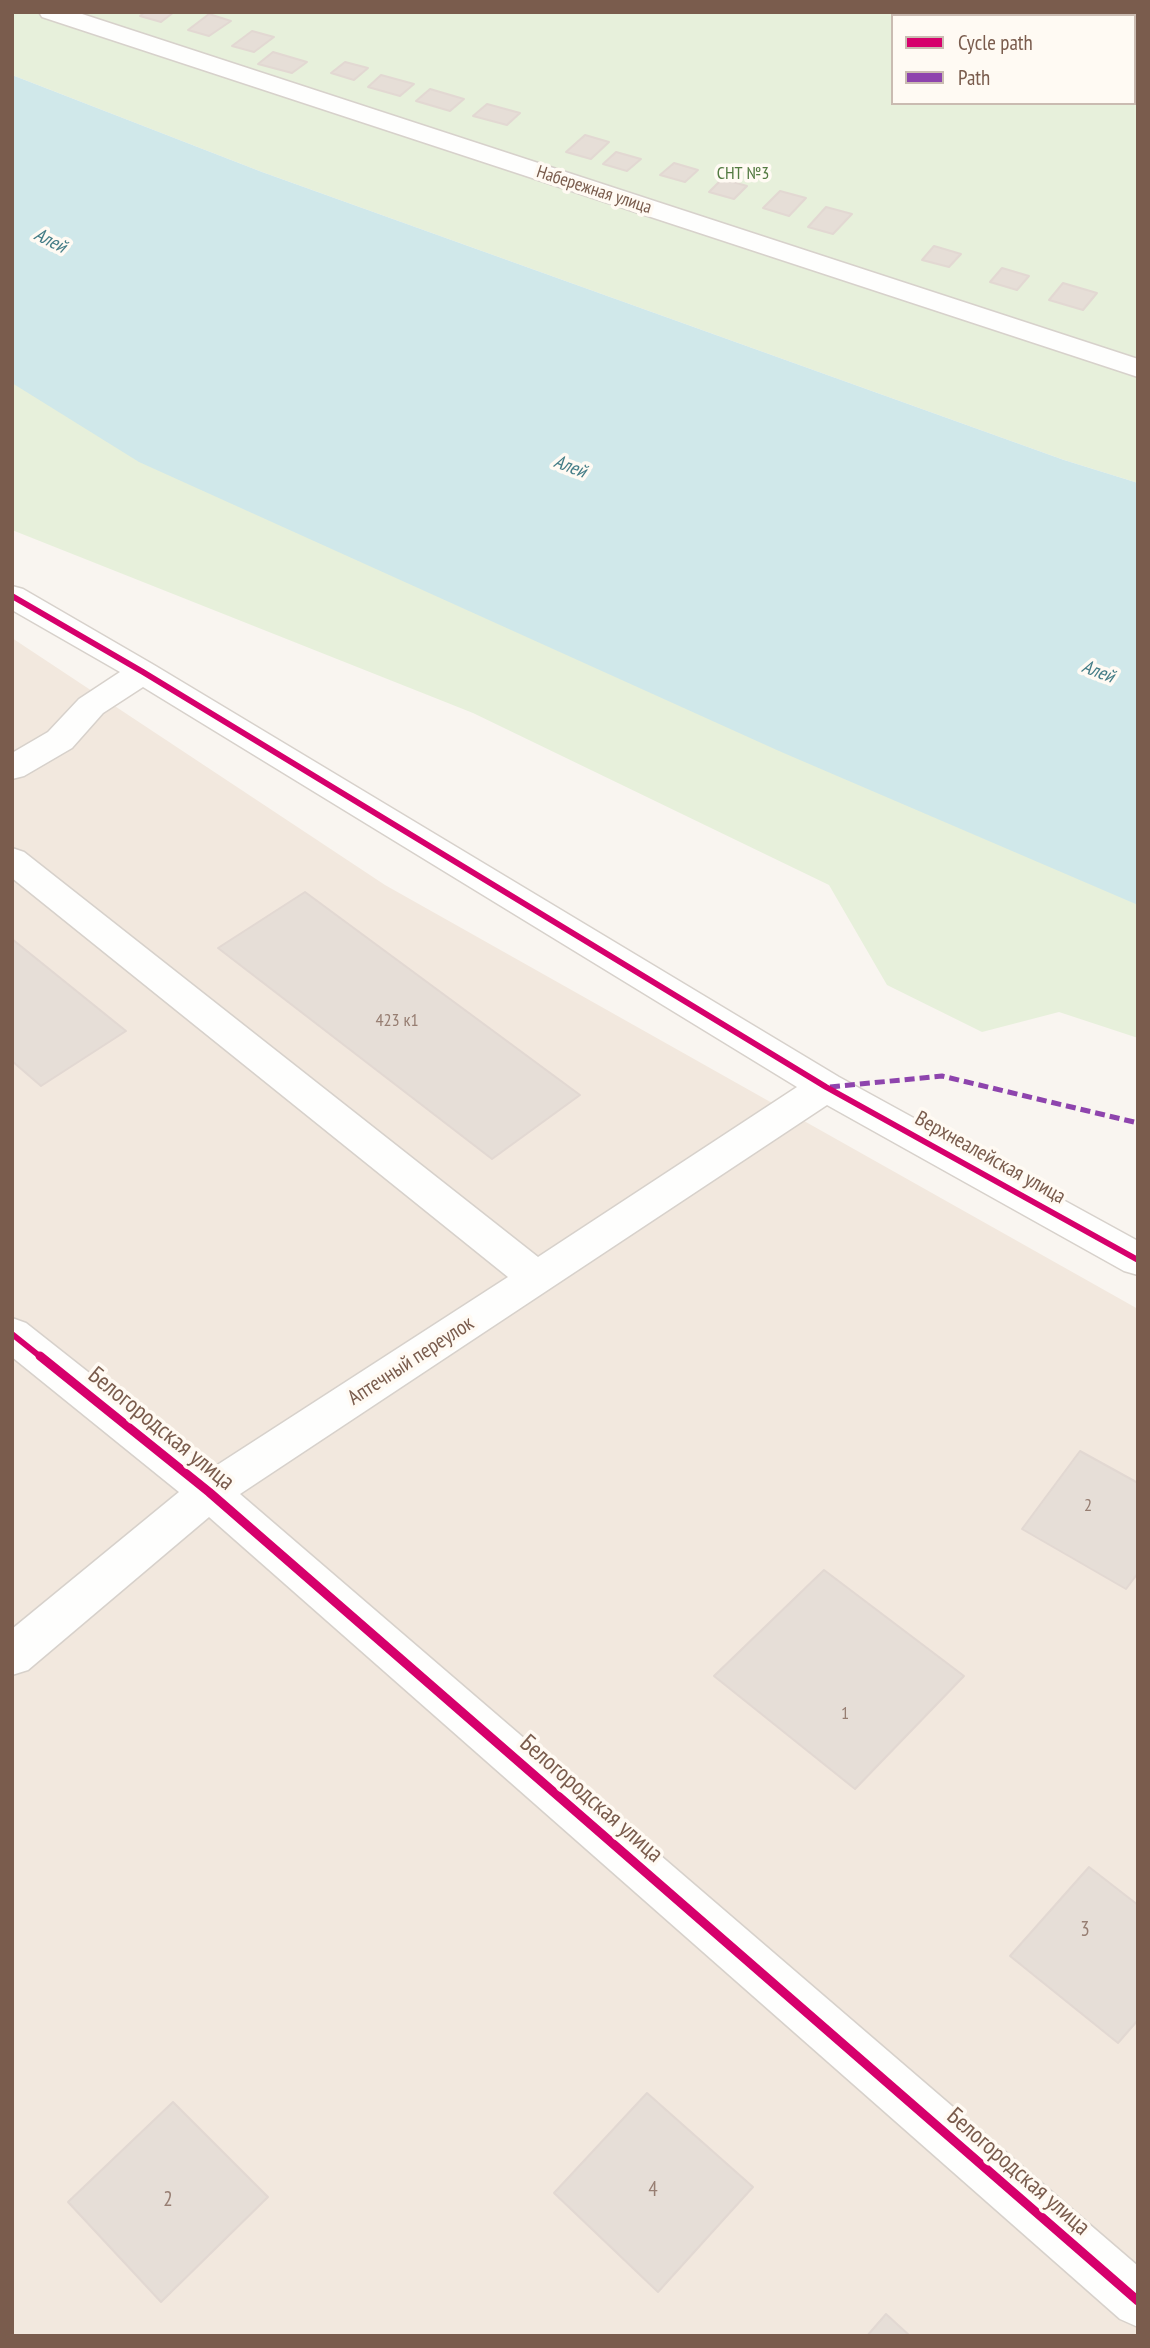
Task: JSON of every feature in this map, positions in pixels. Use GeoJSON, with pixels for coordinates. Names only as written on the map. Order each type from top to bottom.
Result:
{"type":"FeatureCollection","features":[{"type":"Feature","properties":{"kind":"street","name":"Набережная улица"},"geometry":{"type":"LineString","coordinates":[[51,12],[1138,368]]}},
{"type":"Feature","properties":{"kind":"street","name":"Верхнеалейская улица"},"geometry":{"type":"LineString","coordinates":[[12,596],[143,672],[826,1087],[1138,1260]]}},
{"type":"Feature","properties":{"kind":"street"},"geometry":{"type":"LineString","coordinates":[[12,768],[60,740],[91,706],[143,672]]}},
{"type":"Feature","properties":{"kind":"street"},"geometry":{"type":"LineString","coordinates":[[12,860],[537,1278]]}},
{"type":"Feature","properties":{"kind":"street","name":"Аптечный переулок"},"geometry":{"type":"LineString","coordinates":[[12,1656],[209,1492],[826,1087]]}},
{"type":"Feature","properties":{"kind":"street","name":"Белогородская улица"},"geometry":{"type":"LineString","coordinates":[[12,1334],[209,1492],[1138,2301]]}},
{"type":"Feature","properties":{"kind":"shaded area"},"geometry":{"type":"Polygon","coordinates":[[[12,638],[385,885],[1138,1309],[1138,2336],[12,2336],[12,638]]]}},
{"type":"Feature","properties":{"kind":"green space","name":"СНТ №3"},"geometry":{"type":"Polygon","coordinates":[[[12,12],[1138,12],[1138,483],[1064,460],[262,172],[12,75],[12,12]]]}},
{"type":"Feature","properties":{"kind":"green space"},"geometry":{"type":"Polygon","coordinates":[[[12,338],[1138,893],[1138,1038],[1059,1012],[982,1032],[887,985],[829,885],[473,713],[12,530],[12,338]]]}},
{"type":"Feature","properties":{"kind":"water","name":"Алей"},"geometry":{"type":"Polygon","coordinates":[[[12,75],[262,172],[1064,460],[1138,483],[1138,905],[779,751],[139,462],[12,383],[12,75]]]}},
{"type":"Feature","properties":{"kind":"building"},"geometry":{"type":"Polygon","coordinates":[[[145,12],[174,12],[161,22],[140,16],[145,12]]]}},
{"type":"Feature","properties":{"kind":"building"},"geometry":{"type":"Polygon","coordinates":[[[209,14],[231,21],[209,36],[188,30],[209,14]]]}},
{"type":"Feature","properties":{"kind":"building"},"geometry":{"type":"Polygon","coordinates":[[[252,31],[274,37],[254,52],[232,46],[252,31]]]}},
{"type":"Feature","properties":{"kind":"building"},"geometry":{"type":"Polygon","coordinates":[[[273,52],[307,62],[292,73],[258,64],[273,52]]]}},
{"type":"Feature","properties":{"kind":"building"},"geometry":{"type":"Polygon","coordinates":[[[345,62],[368,68],[354,80],[331,73],[345,62]]]}},
{"type":"Feature","properties":{"kind":"building"},"geometry":{"type":"Polygon","coordinates":[[[381,75],[414,84],[400,96],[368,87],[381,75]]]}},
{"type":"Feature","properties":{"kind":"building"},"geometry":{"type":"Polygon","coordinates":[[[430,89],[464,99],[450,111],[416,101],[430,89]]]}},
{"type":"Feature","properties":{"kind":"building"},"geometry":{"type":"Polygon","coordinates":[[[487,104],[520,113],[507,125],[473,116],[487,104]]]}},
{"type":"Feature","properties":{"kind":"building"},"geometry":{"type":"Polygon","coordinates":[[[585,135],[609,142],[591,159],[566,152],[585,135]]]}},
{"type":"Feature","properties":{"kind":"building"},"geometry":{"type":"Polygon","coordinates":[[[616,152],[641,159],[627,171],[603,164],[616,152]]]}},
{"type":"Feature","properties":{"kind":"building"},"geometry":{"type":"Polygon","coordinates":[[[674,163],[698,170],[685,182],[660,175],[674,163]]]}},
{"type":"Feature","properties":{"kind":"building"},"geometry":{"type":"Polygon","coordinates":[[[722,179],[747,186],[734,199],[709,192],[722,179]]]}},
{"type":"Feature","properties":{"kind":"building"},"geometry":{"type":"Polygon","coordinates":[[[780,191],[806,198],[789,216],[763,208],[780,191]]]}},
{"type":"Feature","properties":{"kind":"building"},"geometry":{"type":"Polygon","coordinates":[[[826,207],[852,214],[833,234],[808,227],[826,207]]]}},
{"type":"Feature","properties":{"kind":"building"},"geometry":{"type":"Polygon","coordinates":[[[934,246],[961,254],[949,267],[922,260],[934,246]]]}},
{"type":"Feature","properties":{"kind":"building"},"geometry":{"type":"Polygon","coordinates":[[[1002,268],[1029,276],[1017,290],[990,282],[1002,268]]]}},
{"type":"Feature","properties":{"kind":"building"},"geometry":{"type":"Polygon","coordinates":[[[1063,283],[1097,293],[1083,310],[1049,300],[1063,283]]]}},
{"type":"Feature","properties":{"kind":"building"},"geometry":{"type":"Polygon","coordinates":[[[305,892],[580,1095],[492,1159],[218,948],[305,892]]]}},
{"type":"Feature","properties":{"kind":"building"},"geometry":{"type":"Polygon","coordinates":[[[12,939],[126,1031],[41,1086],[12,1061],[12,939]]]}},
{"type":"Feature","properties":{"kind":"building"},"geometry":{"type":"Polygon","coordinates":[[[1080,1451],[1138,1483],[1138,1573],[1126,1589],[1022,1529],[1080,1451]]]}},
{"type":"Feature","properties":{"kind":"building"},"geometry":{"type":"Polygon","coordinates":[[[824,1570],[964,1676],[855,1789],[714,1676],[824,1570]]]}},
{"type":"Feature","properties":{"kind":"building"},"geometry":{"type":"Polygon","coordinates":[[[1089,1867],[1138,1905],[1138,2020],[1118,2043],[1010,1956],[1089,1867]]]}},
{"type":"Feature","properties":{"kind":"building"},"geometry":{"type":"Polygon","coordinates":[[[647,2093],[753,2187],[658,2292],[554,2193],[647,2093]]]}},
{"type":"Feature","properties":{"kind":"building"},"geometry":{"type":"Polygon","coordinates":[[[173,2102],[268,2197],[161,2302],[68,2202],[173,2102]]]}},
{"type":"Feature","properties":{"kind":"building"},"geometry":{"type":"Polygon","coordinates":[[[886,2314],[910,2336],[867,2336],[886,2314]]]}},
{"type":"Feature","properties":{"kind":"marked path"},"geometry":{"type":"LineString","coordinates":[[830,1087],[942,1076],[1138,1123]]}},
{"type":"Feature","properties":{"kind":"cycle path"},"geometry":{"type":"LineString","coordinates":[[12,596],[143,672],[826,1087],[1138,1260]]}},
{"type":"Feature","properties":{"kind":"cycle path"},"geometry":{"type":"LineString","coordinates":[[12,1334],[209,1492],[1138,2301]]}}]}
